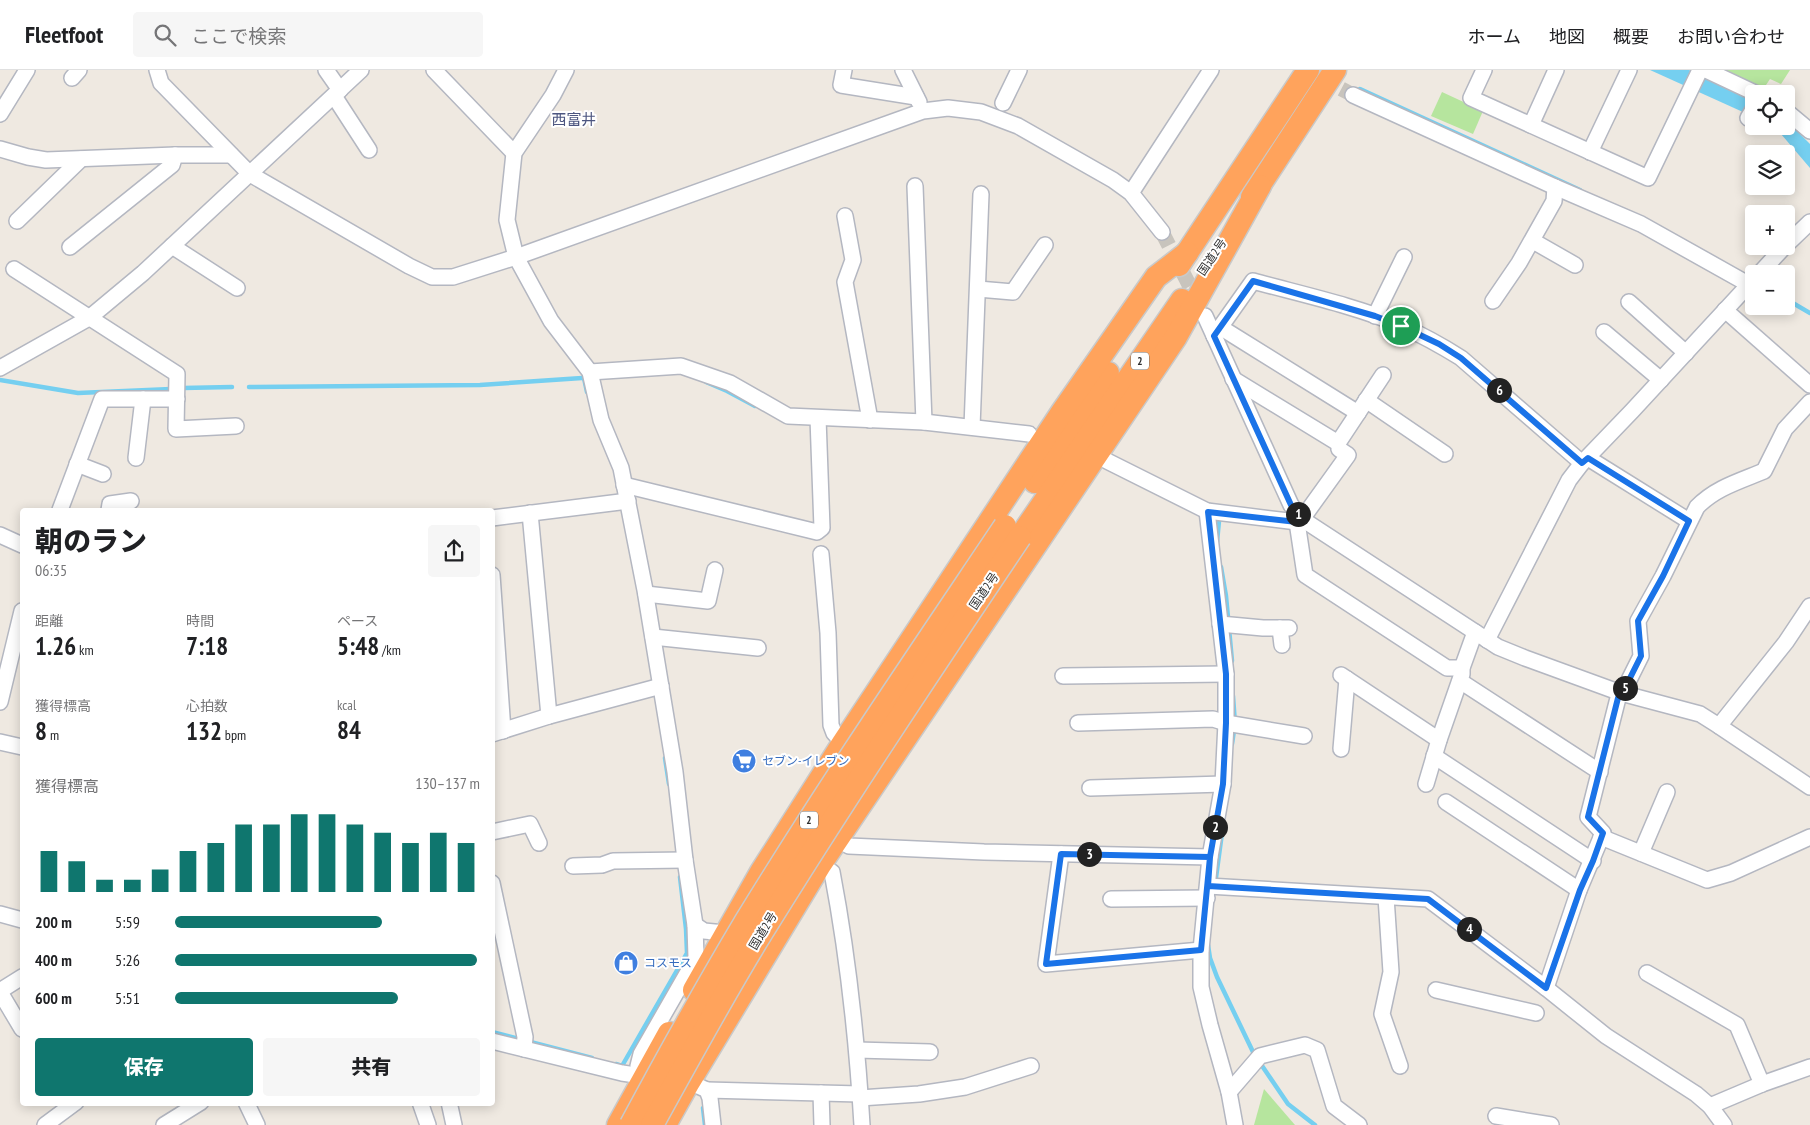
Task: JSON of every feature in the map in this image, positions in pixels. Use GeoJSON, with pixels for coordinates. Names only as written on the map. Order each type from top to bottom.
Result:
{"type":"FeatureCollection","features":[{"type":"Feature","properties":{"kind":"highway","name":"国道2号"},"geometry":{"type":"LineString","coordinates":[[652,1125],[756,942],[820,839],[892,728],[1187,253],[1308,70]]}},
{"type":"Feature","properties":{"kind":"highway","name":"国道2号"},"geometry":{"type":"LineString","coordinates":[[631,1125],[674,1046],[756,905],[808,822],[1012,532],[1260,186],[1335,70]]}},
{"type":"Feature","properties":{"kind":"highway"},"geometry":{"type":"LineString","coordinates":[[665,1125],[698,1086],[820,865],[1176,337],[1260,186]]}},
{"type":"Feature","properties":{"kind":"highway"},"geometry":{"type":"LineString","coordinates":[[618,1125],[725,933],[843,743],[1062,412],[1156,277],[1187,253]]}},
{"type":"Feature","properties":{"kind":"highway"},"geometry":{"type":"LineString","coordinates":[[810,794],[850,820]]}},
{"type":"Feature","properties":{"kind":"street"},"geometry":{"type":"LineString","coordinates":[[0,114],[27,70]]}},
{"type":"Feature","properties":{"kind":"street"},"geometry":{"type":"LineString","coordinates":[[157,70],[161,83],[250,174],[409,266],[432,277],[453,277],[516,257],[923,110],[948,108],[981,112],[1018,126],[1114,180],[1131,193],[1162,232]]}},
{"type":"Feature","properties":{"kind":"street"},"geometry":{"type":"LineString","coordinates":[[326,70],[368,150]]}},
{"type":"Feature","properties":{"kind":"street"},"geometry":{"type":"LineString","coordinates":[[0,368],[89,318],[172,246],[361,70]]}},
{"type":"Feature","properties":{"kind":"street"},"geometry":{"type":"LineString","coordinates":[[434,70],[514,152]]}},
{"type":"Feature","properties":{"kind":"street"},"geometry":{"type":"LineString","coordinates":[[566,70],[553,95],[514,152],[507,220],[516,257],[551,320],[590,372],[601,420],[621,468],[646,594],[661,686],[674,772],[680,860],[695,925],[696,958],[641,1054],[638,1066],[644,1077]]}},
{"type":"Feature","properties":{"kind":"street"},"geometry":{"type":"LineString","coordinates":[[844,70],[841,85],[916,97]]}},
{"type":"Feature","properties":{"kind":"street"},"geometry":{"type":"LineString","coordinates":[[903,70],[923,110]]}},
{"type":"Feature","properties":{"kind":"street"},"geometry":{"type":"LineString","coordinates":[[1003,103],[1019,70]]}},
{"type":"Feature","properties":{"kind":"street"},"geometry":{"type":"LineString","coordinates":[[1131,193],[1211,70]]}},
{"type":"Feature","properties":{"kind":"street"},"geometry":{"type":"LineString","coordinates":[[1484,70],[1471,98],[1648,178],[1701,71],[1745,89]]}},
{"type":"Feature","properties":{"kind":"street"},"geometry":{"type":"LineString","coordinates":[[1531,125],[1556,70]]}},
{"type":"Feature","properties":{"kind":"street"},"geometry":{"type":"LineString","coordinates":[[1590,152],[1629,70]]}},
{"type":"Feature","properties":{"kind":"street"},"geometry":{"type":"LineString","coordinates":[[1353,95],[1641,224],[1745,275]]}},
{"type":"Feature","properties":{"kind":"street"},"geometry":{"type":"LineString","coordinates":[[1795,118],[1810,131]]}},
{"type":"Feature","properties":{"kind":"street"},"geometry":{"type":"LineString","coordinates":[[0,148],[28,157],[46,160],[175,155],[231,155]]}},
{"type":"Feature","properties":{"kind":"street"},"geometry":{"type":"LineString","coordinates":[[70,247],[172,165],[175,155]]}},
{"type":"Feature","properties":{"kind":"street"},"geometry":{"type":"LineString","coordinates":[[17,221],[81,159]]}},
{"type":"Feature","properties":{"kind":"street"},"geometry":{"type":"LineString","coordinates":[[916,186],[924,422]]}},
{"type":"Feature","properties":{"kind":"street"},"geometry":{"type":"LineString","coordinates":[[1493,301],[1533,241],[1554,201],[1555,187]]}},
{"type":"Feature","properties":{"kind":"street"},"geometry":{"type":"LineString","coordinates":[[972,427],[981,194]]}},
{"type":"Feature","properties":{"kind":"street"},"geometry":{"type":"LineString","coordinates":[[845,216],[852,260],[846,282],[870,420]]}},
{"type":"Feature","properties":{"kind":"street"},"geometry":{"type":"LineString","coordinates":[[1795,237],[1810,222]]}},
{"type":"Feature","properties":{"kind":"street"},"geometry":{"type":"LineString","coordinates":[[1533,241],[1575,266]]}},
{"type":"Feature","properties":{"kind":"street"},"geometry":{"type":"LineString","coordinates":[[978,289],[1013,292],[1045,245]]}},
{"type":"Feature","properties":{"kind":"street"},"geometry":{"type":"LineString","coordinates":[[172,246],[237,288]]}},
{"type":"Feature","properties":{"kind":"street"},"geometry":{"type":"LineString","coordinates":[[1768,265],[1777,255]]}},
{"type":"Feature","properties":{"kind":"street"},"geometry":{"type":"LineString","coordinates":[[1375,316],[1404,258]]}},
{"type":"Feature","properties":{"kind":"street"},"geometry":{"type":"LineString","coordinates":[[14,269],[177,374],[176,429],[236,426]]}},
{"type":"Feature","properties":{"kind":"street"},"geometry":{"type":"LineString","coordinates":[[1217,332],[1253,281],[1375,316],[1408,329],[1461,358],[1585,460],[1689,521]]}},
{"type":"Feature","properties":{"kind":"street"},"geometry":{"type":"LineString","coordinates":[[1426,784],[1461,675],[1569,480],[1585,460],[1745,289]]}},
{"type":"Feature","properties":{"kind":"street"},"geometry":{"type":"LineString","coordinates":[[1629,302],[1686,353]]}},
{"type":"Feature","properties":{"kind":"street"},"geometry":{"type":"LineString","coordinates":[[1725,310],[1810,385]]}},
{"type":"Feature","properties":{"kind":"street"},"geometry":{"type":"LineString","coordinates":[[1205,316],[1217,332],[1233,379],[1300,521],[1305,575],[1447,668],[1461,675],[1600,772]]}},
{"type":"Feature","properties":{"kind":"street"},"geometry":{"type":"LineString","coordinates":[[1217,332],[1358,413]]}},
{"type":"Feature","properties":{"kind":"street"},"geometry":{"type":"LineString","coordinates":[[1604,332],[1660,380]]}},
{"type":"Feature","properties":{"kind":"street"},"geometry":{"type":"LineString","coordinates":[[590,372],[681,366],[730,383],[788,416],[818,423],[870,420],[924,422],[1029,434]]}},
{"type":"Feature","properties":{"kind":"street"},"geometry":{"type":"LineString","coordinates":[[1233,379],[1338,444],[1383,375]]}},
{"type":"Feature","properties":{"kind":"street"},"geometry":{"type":"LineString","coordinates":[[61,508],[102,399],[177,399]]}},
{"type":"Feature","properties":{"kind":"street"},"geometry":{"type":"LineString","coordinates":[[136,458],[143,399]]}},
{"type":"Feature","properties":{"kind":"street"},"geometry":{"type":"LineString","coordinates":[[1366,400],[1445,454]]}},
{"type":"Feature","properties":{"kind":"street"},"geometry":{"type":"LineString","coordinates":[[1546,988],[1580,890],[1603,833],[1588,817],[1618,698],[1641,656],[1638,621],[1663,576],[1697,507],[1718,490],[1764,471],[1785,428],[1810,402]]}},
{"type":"Feature","properties":{"kind":"street"},"geometry":{"type":"LineString","coordinates":[[624,485],[817,532],[822,528],[818,423]]}},
{"type":"Feature","properties":{"kind":"street"},"geometry":{"type":"LineString","coordinates":[[1300,521],[1348,455],[1339,449]]}},
{"type":"Feature","properties":{"kind":"street"},"geometry":{"type":"LineString","coordinates":[[1107,461],[1208,512],[1300,521],[1481,636],[1525,658],[1621,693],[1700,714],[1810,787]]}},
{"type":"Feature","properties":{"kind":"street"},"geometry":{"type":"LineString","coordinates":[[77,464],[103,474]]}},
{"type":"Feature","properties":{"kind":"street"},"geometry":{"type":"LineString","coordinates":[[109,508],[110,504],[131,501]]}},
{"type":"Feature","properties":{"kind":"street"},"geometry":{"type":"LineString","coordinates":[[495,518],[627,501]]}},
{"type":"Feature","properties":{"kind":"street"},"geometry":{"type":"LineString","coordinates":[[1208,512],[1226,674],[1227,723],[1223,784],[1210,857],[1212,889],[1201,950],[1201,987],[1229,1092],[1235,1125]]}},
{"type":"Feature","properties":{"kind":"street"},"geometry":{"type":"LineString","coordinates":[[530,513],[549,716]]}},
{"type":"Feature","properties":{"kind":"street"},"geometry":{"type":"LineString","coordinates":[[0,535],[20,544]]}},
{"type":"Feature","properties":{"kind":"street"},"geometry":{"type":"LineString","coordinates":[[821,554],[828,633],[831,725],[834,733],[843,743]]}},
{"type":"Feature","properties":{"kind":"street"},"geometry":{"type":"LineString","coordinates":[[646,594],[708,600],[715,570]]}},
{"type":"Feature","properties":{"kind":"street"},"geometry":{"type":"LineString","coordinates":[[1719,726],[1786,642],[1810,606]]}},
{"type":"Feature","properties":{"kind":"street"},"geometry":{"type":"LineString","coordinates":[[0,702],[20,619]]}},
{"type":"Feature","properties":{"kind":"street"},"geometry":{"type":"LineString","coordinates":[[1220,624],[1284,628],[1282,646]]}},
{"type":"Feature","properties":{"kind":"street"},"geometry":{"type":"LineString","coordinates":[[652,636],[758,648]]}},
{"type":"Feature","properties":{"kind":"street"},"geometry":{"type":"LineString","coordinates":[[495,654],[498,732],[549,716],[661,686]]}},
{"type":"Feature","properties":{"kind":"street"},"geometry":{"type":"LineString","coordinates":[[1063,676],[1226,674]]}},
{"type":"Feature","properties":{"kind":"street"},"geometry":{"type":"LineString","coordinates":[[1341,749],[1344,677],[1439,740]]}},
{"type":"Feature","properties":{"kind":"street"},"geometry":{"type":"LineString","coordinates":[[1078,724],[1213,719],[1304,736]]}},
{"type":"Feature","properties":{"kind":"street"},"geometry":{"type":"LineString","coordinates":[[0,742],[20,747]]}},
{"type":"Feature","properties":{"kind":"street"},"geometry":{"type":"LineString","coordinates":[[1434,756],[1593,861]]}},
{"type":"Feature","properties":{"kind":"street"},"geometry":{"type":"LineString","coordinates":[[1090,788],[1223,784]]}},
{"type":"Feature","properties":{"kind":"street"},"geometry":{"type":"LineString","coordinates":[[1641,853],[1667,792]]}},
{"type":"Feature","properties":{"kind":"street"},"geometry":{"type":"LineString","coordinates":[[1446,802],[1580,890]]}},
{"type":"Feature","properties":{"kind":"street"},"geometry":{"type":"LineString","coordinates":[[495,831],[530,824],[539,843]]}},
{"type":"Feature","properties":{"kind":"street"},"geometry":{"type":"LineString","coordinates":[[1601,837],[1707,880],[1731,873],[1810,837]]}},
{"type":"Feature","properties":{"kind":"street"},"geometry":{"type":"LineString","coordinates":[[837,840],[849,846],[1061,854],[1210,857]]}},
{"type":"Feature","properties":{"kind":"street"},"geometry":{"type":"LineString","coordinates":[[1061,854],[1046,964],[1201,950]]}},
{"type":"Feature","properties":{"kind":"street"},"geometry":{"type":"LineString","coordinates":[[573,866],[602,865],[613,861],[680,860]]}},
{"type":"Feature","properties":{"kind":"street"},"geometry":{"type":"LineString","coordinates":[[820,865],[832,872],[848,964],[857,1050],[862,1125]]}},
{"type":"Feature","properties":{"kind":"street"},"geometry":{"type":"LineString","coordinates":[[1111,899],[1212,889],[1428,899],[1606,1036],[1696,1094],[1710,1106],[1724,1125]]}},
{"type":"Feature","properties":{"kind":"street"},"geometry":{"type":"LineString","coordinates":[[1386,897],[1391,972],[1382,1014],[1400,1066]]}},
{"type":"Feature","properties":{"kind":"street"},"geometry":{"type":"LineString","coordinates":[[495,898],[525,1043]]}},
{"type":"Feature","properties":{"kind":"street"},"geometry":{"type":"LineString","coordinates":[[0,914],[20,919]]}},
{"type":"Feature","properties":{"kind":"street"},"geometry":{"type":"LineString","coordinates":[[695,925],[704,931],[725,933]]}},
{"type":"Feature","properties":{"kind":"street"},"geometry":{"type":"LineString","coordinates":[[1646,973],[1737,1025],[1762,1084]]}},
{"type":"Feature","properties":{"kind":"street"},"geometry":{"type":"LineString","coordinates":[[20,978],[0,991],[20,1026]]}},
{"type":"Feature","properties":{"kind":"street"},"geometry":{"type":"LineString","coordinates":[[1436,990],[1536,1013]]}},
{"type":"Feature","properties":{"kind":"street"},"geometry":{"type":"LineString","coordinates":[[495,1041],[525,1043],[644,1077],[698,1086],[860,1096],[919,1094],[966,1087],[1031,1066]]}},
{"type":"Feature","properties":{"kind":"street"},"geometry":{"type":"LineString","coordinates":[[1229,1092],[1258,1059],[1306,1045],[1317,1050],[1334,1106],[1359,1125]]}},
{"type":"Feature","properties":{"kind":"street"},"geometry":{"type":"LineString","coordinates":[[857,1050],[930,1052]]}},
{"type":"Feature","properties":{"kind":"street"},"geometry":{"type":"LineString","coordinates":[[1710,1106],[1762,1084],[1810,1068]]}},
{"type":"Feature","properties":{"kind":"street"},"geometry":{"type":"LineString","coordinates":[[698,1086],[710,1098],[713,1125]]}},
{"type":"Feature","properties":{"kind":"street"},"geometry":{"type":"LineString","coordinates":[[821,1093],[822,1125]]}},
{"type":"Feature","properties":{"kind":"street"},"geometry":{"type":"LineString","coordinates":[[45,1125],[69,1106]]}},
{"type":"Feature","properties":{"kind":"street"},"geometry":{"type":"LineString","coordinates":[[164,1125],[195,1106]]}},
{"type":"Feature","properties":{"kind":"street"},"geometry":{"type":"LineString","coordinates":[[248,1106],[257,1125]]}},
{"type":"Feature","properties":{"kind":"street"},"geometry":{"type":"LineString","coordinates":[[421,1106],[428,1125]]}},
{"type":"Feature","properties":{"kind":"street"},"geometry":{"type":"LineString","coordinates":[[450,1106],[454,1125]]}},
{"type":"Feature","properties":{"kind":"street"},"geometry":{"type":"LineString","coordinates":[[1496,1116],[1551,1125]]}},
{"type":"Feature","properties":{"kind":"green space"},"geometry":{"type":"Polygon","coordinates":[[[1725,70],[1790,70],[1781,84],[1770,79],[1766,85],[1758,85],[1725,70]]]}},
{"type":"Feature","properties":{"kind":"green space"},"geometry":{"type":"Polygon","coordinates":[[[1442,92],[1483,111],[1473,134],[1431,116],[1442,92]]]}},
{"type":"Feature","properties":{"kind":"green space"},"geometry":{"type":"Polygon","coordinates":[[[1264,1089],[1295,1125],[1254,1125],[1264,1089]]]}},
{"type":"Feature","properties":{"kind":"water"},"geometry":{"type":"Polygon","coordinates":[[[1650,70],[1689,70],[1745,95],[1745,113],[1650,70]]]}},
{"type":"Feature","properties":{"kind":"water"},"geometry":{"type":"Polygon","coordinates":[[[1795,129],[1810,144],[1810,168],[1795,150],[1795,145],[1790,145],[1782,135],[1795,135],[1795,129]]]}},
{"type":"Feature","properties":{"kind":"waterway"},"geometry":{"type":"LineString","coordinates":[[1360,89],[1580,190]]}},
{"type":"Feature","properties":{"kind":"waterway"},"geometry":{"type":"LineString","coordinates":[[1795,304],[1810,313]]}},
{"type":"Feature","properties":{"kind":"waterway"},"geometry":{"type":"LineString","coordinates":[[249,387],[480,385],[582,378]]}},
{"type":"Feature","properties":{"kind":"waterway"},"geometry":{"type":"LineString","coordinates":[[584,378],[587,392]]}},
{"type":"Feature","properties":{"kind":"waterway"},"geometry":{"type":"LineString","coordinates":[[0,380],[78,393],[171,389]]}},
{"type":"Feature","properties":{"kind":"waterway"},"geometry":{"type":"LineString","coordinates":[[706,382],[755,406]]}},
{"type":"Feature","properties":{"kind":"waterway"},"geometry":{"type":"LineString","coordinates":[[183,388],[232,387]]}},
{"type":"Feature","properties":{"kind":"waterway"},"geometry":{"type":"LineString","coordinates":[[1217,542],[1219,521]]}},
{"type":"Feature","properties":{"kind":"waterway"},"geometry":{"type":"LineString","coordinates":[[1221,567],[1226,596],[1232,661]]}},
{"type":"Feature","properties":{"kind":"waterway"},"geometry":{"type":"LineString","coordinates":[[1232,744],[1235,724],[1233,696]]}},
{"type":"Feature","properties":{"kind":"waterway"},"geometry":{"type":"LineString","coordinates":[[665,758],[669,784]]}},
{"type":"Feature","properties":{"kind":"waterway"},"geometry":{"type":"LineString","coordinates":[[1215,885],[1222,833]]}},
{"type":"Feature","properties":{"kind":"waterway"},"geometry":{"type":"LineString","coordinates":[[616,1064],[622,1066],[687,953],[680,877]]}},
{"type":"Feature","properties":{"kind":"waterway"},"geometry":{"type":"LineString","coordinates":[[1208,945],[1210,958],[1217,977],[1254,1054],[1288,1104],[1315,1125]]}},
{"type":"Feature","properties":{"kind":"waterway"},"geometry":{"type":"LineString","coordinates":[[495,1033],[592,1058]]}},
{"type":"Feature","properties":{"kind":"waterway"},"geometry":{"type":"LineString","coordinates":[[703,1108],[705,1125]]}},
{"type":"Feature","properties":{"kind":"tunnel"},"geometry":{"type":"LineString","coordinates":[[1321,78],[1353,95]]}},
{"type":"Feature","properties":{"kind":"tunnel"},"geometry":{"type":"LineString","coordinates":[[1162,232],[1200,306]]}},
{"type":"Feature","properties":{"kind":"place","name":"セブン-イレブン"},"geometry":{"type":"Point","coordinates":[744,761]}},
{"type":"Feature","properties":{"kind":"place","name":"コスモス"},"geometry":{"type":"Point","coordinates":[626,963]}},
{"type":"Feature","properties":{"kind":"district","name":"西富井"},"geometry":{"type":"Point","coordinates":[574,120]}},
{"type":"Feature","properties":{"kind":"route"},"geometry":{"type":"LineString","coordinates":[[1401,326],[1375,316],[1253,281],[1214,336],[1291,505],[1302,519],[1297,522],[1208,512],[1226,674],[1226,723],[1223,784],[1210,857],[1201,950],[1046,964],[1061,854],[1210,857],[1208,886],[1428,899],[1546,988],[1580,890],[1603,833],[1588,817],[1618,698],[1641,656],[1638,621],[1663,576],[1689,521],[1588,458],[1582,463],[1461,358],[1439,344],[1401,326]]}}]}
